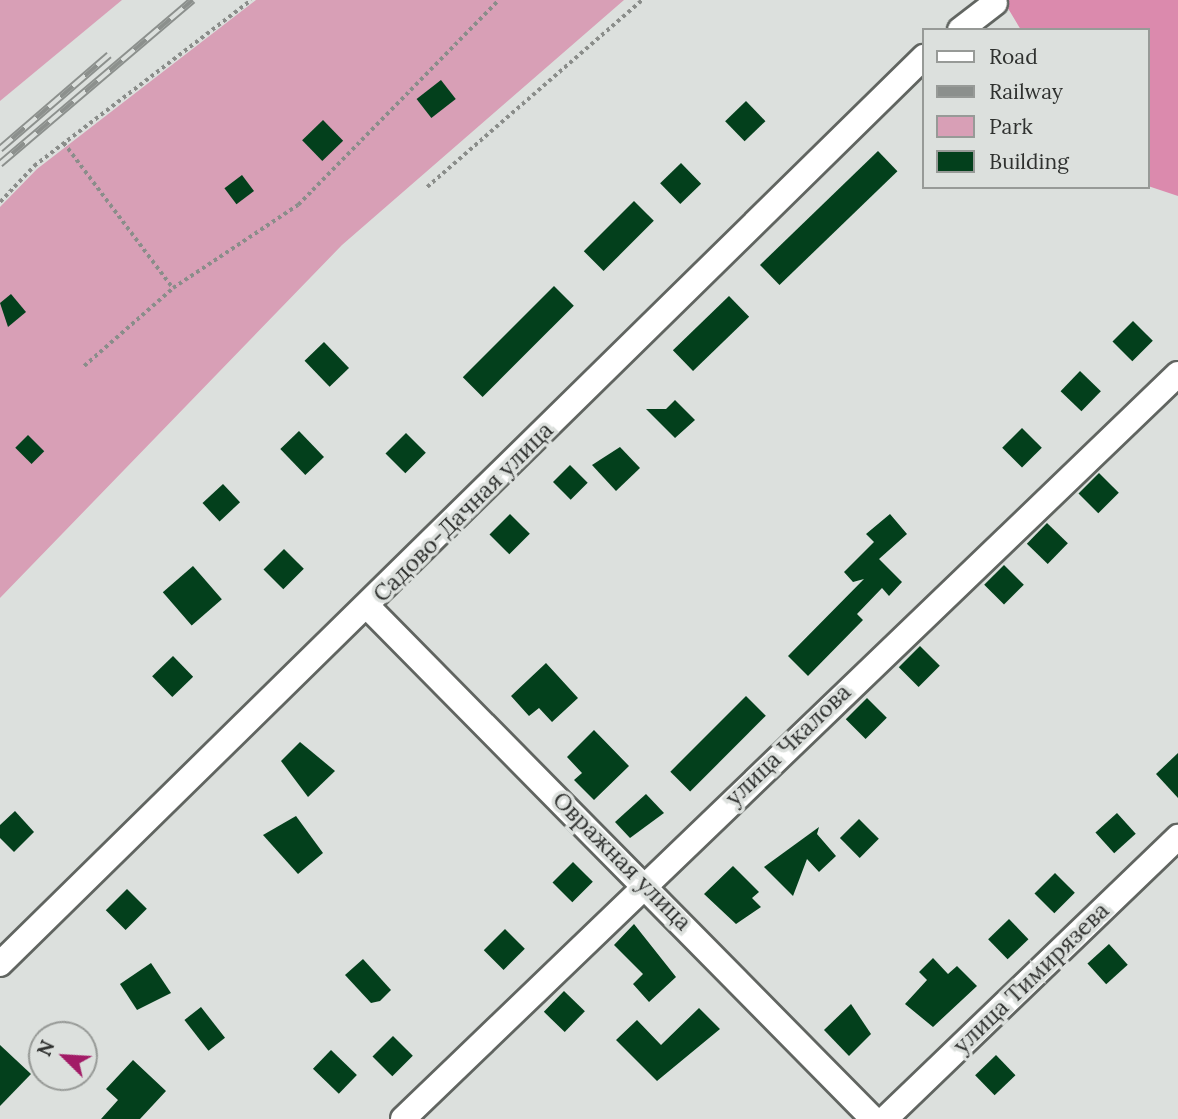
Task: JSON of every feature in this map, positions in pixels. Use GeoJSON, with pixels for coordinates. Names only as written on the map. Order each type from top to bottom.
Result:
{"type":"FeatureCollection","features":[{"type":"Feature","properties":{"kind":"street"},"geometry":{"type":"LineString","coordinates":[[963,28],[995,3]]}},
{"type":"Feature","properties":{"kind":"street","name":"Садово-Дачная улица"},"geometry":{"type":"LineString","coordinates":[[0,964],[922,59]]}},
{"type":"Feature","properties":{"kind":"street","name":"улица Чкалова"},"geometry":{"type":"LineString","coordinates":[[403,1119],[644,882],[1178,374]]}},
{"type":"Feature","properties":{"kind":"street","name":"Овражная улица"},"geometry":{"type":"LineString","coordinates":[[367,606],[644,882],[873,1119]]}},
{"type":"Feature","properties":{"kind":"street","name":"улица Тимирязева"},"geometry":{"type":"LineString","coordinates":[[885,1119],[1178,837]]}},
{"type":"Feature","properties":{"kind":"path"},"geometry":{"type":"LineString","coordinates":[[0,202],[64,143],[251,0]]}},
{"type":"Feature","properties":{"kind":"path"},"geometry":{"type":"LineString","coordinates":[[84,366],[173,288],[298,205],[499,0]]}},
{"type":"Feature","properties":{"kind":"path"},"geometry":{"type":"LineString","coordinates":[[427,187],[642,0]]}},
{"type":"Feature","properties":{"kind":"path"},"geometry":{"type":"LineString","coordinates":[[64,143],[173,288]]}},
{"type":"Feature","properties":{"kind":"green space"},"geometry":{"type":"Polygon","coordinates":[[[0,0],[122,0],[0,101],[0,0]]]}},
{"type":"Feature","properties":{"kind":"green space"},"geometry":{"type":"Polygon","coordinates":[[[256,0],[624,0],[342,245],[0,598],[0,207],[37,169],[256,0]]]}},
{"type":"Feature","properties":{"kind":"shaded area"},"geometry":{"type":"Polygon","coordinates":[[[1003,0],[1178,0],[1178,196],[1150,187],[1150,28],[1020,28],[1003,0]]]}},
{"type":"Feature","properties":{"kind":"building"},"geometry":{"type":"Polygon","coordinates":[[[441,80],[456,99],[431,118],[417,99],[441,80]]]}},
{"type":"Feature","properties":{"kind":"building"},"geometry":{"type":"Polygon","coordinates":[[[746,101],[765,121],[745,141],[725,121],[746,101]]]}},
{"type":"Feature","properties":{"kind":"building"},"geometry":{"type":"Polygon","coordinates":[[[323,120],[343,141],[322,161],[302,140],[323,120]]]}},
{"type":"Feature","properties":{"kind":"building"},"geometry":{"type":"Polygon","coordinates":[[[878,151],[897,171],[779,285],[760,265],[878,151]]]}},
{"type":"Feature","properties":{"kind":"building"},"geometry":{"type":"Polygon","coordinates":[[[681,163],[701,184],[680,204],[660,183],[681,163]]]}},
{"type":"Feature","properties":{"kind":"building"},"geometry":{"type":"Polygon","coordinates":[[[242,175],[254,191],[236,204],[224,188],[242,175]]]}},
{"type":"Feature","properties":{"kind":"building"},"geometry":{"type":"Polygon","coordinates":[[[634,201],[654,221],[604,271],[584,251],[634,201]]]}},
{"type":"Feature","properties":{"kind":"building"},"geometry":{"type":"Polygon","coordinates":[[[554,286],[574,306],[483,397],[463,377],[554,286]]]}},
{"type":"Feature","properties":{"kind":"building"},"geometry":{"type":"Polygon","coordinates":[[[11,294],[26,312],[8,327],[0,303],[11,294]]]}},
{"type":"Feature","properties":{"kind":"building"},"geometry":{"type":"Polygon","coordinates":[[[729,296],[749,317],[693,371],[673,350],[729,296]]]}},
{"type":"Feature","properties":{"kind":"building"},"geometry":{"type":"Polygon","coordinates":[[[1133,321],[1153,341],[1132,361],[1112,342],[1133,321]]]}},
{"type":"Feature","properties":{"kind":"building"},"geometry":{"type":"Polygon","coordinates":[[[324,342],[349,368],[330,387],[305,361],[324,342]]]}},
{"type":"Feature","properties":{"kind":"building"},"geometry":{"type":"Polygon","coordinates":[[[1080,371],[1101,391],[1081,411],[1061,391],[1080,371]]]}},
{"type":"Feature","properties":{"kind":"building"},"geometry":{"type":"Polygon","coordinates":[[[675,400],[695,420],[675,438],[646,409],[666,409],[675,400]]]}},
{"type":"Feature","properties":{"kind":"building"},"geometry":{"type":"Polygon","coordinates":[[[1022,428],[1042,448],[1022,468],[1002,448],[1022,428]]]}},
{"type":"Feature","properties":{"kind":"building"},"geometry":{"type":"Polygon","coordinates":[[[299,431],[324,457],[305,475],[280,449],[299,431]]]}},
{"type":"Feature","properties":{"kind":"building"},"geometry":{"type":"Polygon","coordinates":[[[406,433],[426,453],[405,473],[385,454],[406,433]]]}},
{"type":"Feature","properties":{"kind":"building"},"geometry":{"type":"Polygon","coordinates":[[[28,435],[44,451],[32,464],[15,448],[28,435]]]}},
{"type":"Feature","properties":{"kind":"building"},"geometry":{"type":"Polygon","coordinates":[[[620,447],[640,468],[616,491],[592,465],[620,447]]]}},
{"type":"Feature","properties":{"kind":"building"},"geometry":{"type":"Polygon","coordinates":[[[570,465],[588,483],[571,500],[553,482],[570,465]]]}},
{"type":"Feature","properties":{"kind":"building"},"geometry":{"type":"Polygon","coordinates":[[[1099,473],[1119,493],[1098,513],[1078,494],[1099,473]]]}},
{"type":"Feature","properties":{"kind":"building"},"geometry":{"type":"Polygon","coordinates":[[[223,484],[240,502],[220,521],[203,503],[223,484]]]}},
{"type":"Feature","properties":{"kind":"building"},"geometry":{"type":"Polygon","coordinates":[[[510,514],[530,534],[509,554],[489,535],[510,514]]]}},
{"type":"Feature","properties":{"kind":"building"},"geometry":{"type":"Polygon","coordinates":[[[890,514],[907,534],[879,559],[902,582],[889,596],[882,588],[857,614],[863,620],[808,676],[788,656],[864,579],[853,582],[844,572],[874,542],[866,534],[890,514]]]}},
{"type":"Feature","properties":{"kind":"building"},"geometry":{"type":"Polygon","coordinates":[[[1047,523],[1068,543],[1048,564],[1027,544],[1047,523]]]}},
{"type":"Feature","properties":{"kind":"building"},"geometry":{"type":"Polygon","coordinates":[[[284,549],[304,569],[283,589],[263,570],[284,549]]]}},
{"type":"Feature","properties":{"kind":"building"},"geometry":{"type":"Polygon","coordinates":[[[1004,565],[1024,585],[1004,605],[984,585],[1004,565]]]}},
{"type":"Feature","properties":{"kind":"building"},"geometry":{"type":"Polygon","coordinates":[[[193,566],[222,599],[192,625],[163,592],[193,566]]]}},
{"type":"Feature","properties":{"kind":"building"},"geometry":{"type":"Polygon","coordinates":[[[920,646],[940,666],[919,687],[899,667],[920,646]]]}},
{"type":"Feature","properties":{"kind":"building"},"geometry":{"type":"Polygon","coordinates":[[[173,656],[193,677],[172,697],[152,676],[173,656]]]}},
{"type":"Feature","properties":{"kind":"building"},"geometry":{"type":"Polygon","coordinates":[[[546,663],[578,698],[552,722],[539,708],[529,716],[511,696],[546,663]]]}},
{"type":"Feature","properties":{"kind":"building"},"geometry":{"type":"Polygon","coordinates":[[[746,696],[766,716],[690,791],[670,772],[746,696]]]}},
{"type":"Feature","properties":{"kind":"building"},"geometry":{"type":"Polygon","coordinates":[[[867,698],[887,718],[866,739],[846,719],[867,698]]]}},
{"type":"Feature","properties":{"kind":"building"},"geometry":{"type":"Polygon","coordinates":[[[594,730],[629,766],[594,800],[574,780],[582,773],[567,757],[594,730]]]}},
{"type":"Feature","properties":{"kind":"building"},"geometry":{"type":"Polygon","coordinates":[[[300,742],[335,771],[308,797],[281,761],[300,742]]]}},
{"type":"Feature","properties":{"kind":"building"},"geometry":{"type":"Polygon","coordinates":[[[1178,753],[1178,798],[1156,774],[1178,753]]]}},
{"type":"Feature","properties":{"kind":"building"},"geometry":{"type":"Polygon","coordinates":[[[646,794],[664,813],[630,838],[615,822],[646,794]]]}},
{"type":"Feature","properties":{"kind":"building"},"geometry":{"type":"Polygon","coordinates":[[[15,811],[34,832],[14,852],[0,838],[0,825],[15,811]]]}},
{"type":"Feature","properties":{"kind":"building"},"geometry":{"type":"Polygon","coordinates":[[[1117,813],[1136,834],[1114,853],[1095,832],[1117,813]]]}},
{"type":"Feature","properties":{"kind":"building"},"geometry":{"type":"Polygon","coordinates":[[[296,816],[323,853],[298,874],[263,835],[296,816]]]}},
{"type":"Feature","properties":{"kind":"building"},"geometry":{"type":"Polygon","coordinates":[[[859,819],[879,839],[860,858],[840,838],[859,819]]]}},
{"type":"Feature","properties":{"kind":"building"},"geometry":{"type":"Polygon","coordinates":[[[819,827],[817,834],[836,856],[819,872],[807,859],[793,896],[764,867],[819,827]]]}},
{"type":"Feature","properties":{"kind":"building"},"geometry":{"type":"Polygon","coordinates":[[[573,862],[593,882],[572,902],[552,883],[573,862]]]}},
{"type":"Feature","properties":{"kind":"building"},"geometry":{"type":"Polygon","coordinates":[[[733,866],[759,892],[752,898],[761,907],[736,924],[704,894],[733,866]]]}},
{"type":"Feature","properties":{"kind":"building"},"geometry":{"type":"Polygon","coordinates":[[[1055,873],[1075,893],[1054,913],[1034,894],[1055,873]]]}},
{"type":"Feature","properties":{"kind":"building"},"geometry":{"type":"Polygon","coordinates":[[[127,889],[147,909],[126,930],[106,910],[127,889]]]}},
{"type":"Feature","properties":{"kind":"building"},"geometry":{"type":"Polygon","coordinates":[[[1009,919],[1028,939],[1008,959],[988,939],[1009,919]]]}},
{"type":"Feature","properties":{"kind":"building"},"geometry":{"type":"Polygon","coordinates":[[[634,924],[676,977],[649,1002],[633,984],[643,974],[614,945],[634,924]]]}},
{"type":"Feature","properties":{"kind":"building"},"geometry":{"type":"Polygon","coordinates":[[[505,929],[525,949],[504,970],[484,950],[505,929]]]}},
{"type":"Feature","properties":{"kind":"building"},"geometry":{"type":"Polygon","coordinates":[[[1109,944],[1128,965],[1106,984],[1087,963],[1109,944]]]}},
{"type":"Feature","properties":{"kind":"building"},"geometry":{"type":"Polygon","coordinates":[[[933,958],[948,974],[957,966],[977,986],[933,1027],[905,1004],[927,980],[919,972],[933,958]]]}},
{"type":"Feature","properties":{"kind":"building"},"geometry":{"type":"Polygon","coordinates":[[[363,959],[391,990],[380,1001],[371,1003],[345,975],[363,959]]]}},
{"type":"Feature","properties":{"kind":"building"},"geometry":{"type":"Polygon","coordinates":[[[151,963],[171,993],[137,1010],[120,984],[151,963]]]}},
{"type":"Feature","properties":{"kind":"building"},"geometry":{"type":"Polygon","coordinates":[[[564,991],[585,1011],[565,1032],[544,1012],[564,991]]]}},
{"type":"Feature","properties":{"kind":"building"},"geometry":{"type":"Polygon","coordinates":[[[851,1004],[871,1034],[849,1056],[824,1030],[851,1004]]]}},
{"type":"Feature","properties":{"kind":"building"},"geometry":{"type":"Polygon","coordinates":[[[201,1007],[225,1038],[208,1051],[184,1020],[201,1007]]]}},
{"type":"Feature","properties":{"kind":"building"},"geometry":{"type":"Polygon","coordinates":[[[699,1008],[720,1029],[657,1081],[616,1040],[637,1020],[661,1045],[699,1008]]]}},
{"type":"Feature","properties":{"kind":"building"},"geometry":{"type":"Polygon","coordinates":[[[393,1036],[413,1056],[392,1076],[372,1057],[393,1036]]]}},
{"type":"Feature","properties":{"kind":"building"},"geometry":{"type":"Polygon","coordinates":[[[0,1045],[28,1071],[28,1077],[0,1106],[0,1045]]]}},
{"type":"Feature","properties":{"kind":"building"},"geometry":{"type":"Polygon","coordinates":[[[331,1050],[357,1075],[339,1094],[313,1069],[331,1050]]]}},
{"type":"Feature","properties":{"kind":"building"},"geometry":{"type":"Polygon","coordinates":[[[996,1055],[1015,1075],[995,1095],[975,1075],[996,1055]]]}},
{"type":"Feature","properties":{"kind":"building"},"geometry":{"type":"Polygon","coordinates":[[[133,1060],[166,1091],[140,1119],[101,1119],[118,1100],[106,1089],[133,1060]]]}},
{"type":"Feature","properties":{"kind":"railway"},"geometry":{"type":"LineString","coordinates":[[0,164],[193,0]]}},
{"type":"Feature","properties":{"kind":"railway"},"geometry":{"type":"LineString","coordinates":[[0,149],[109,55]]}}]}
